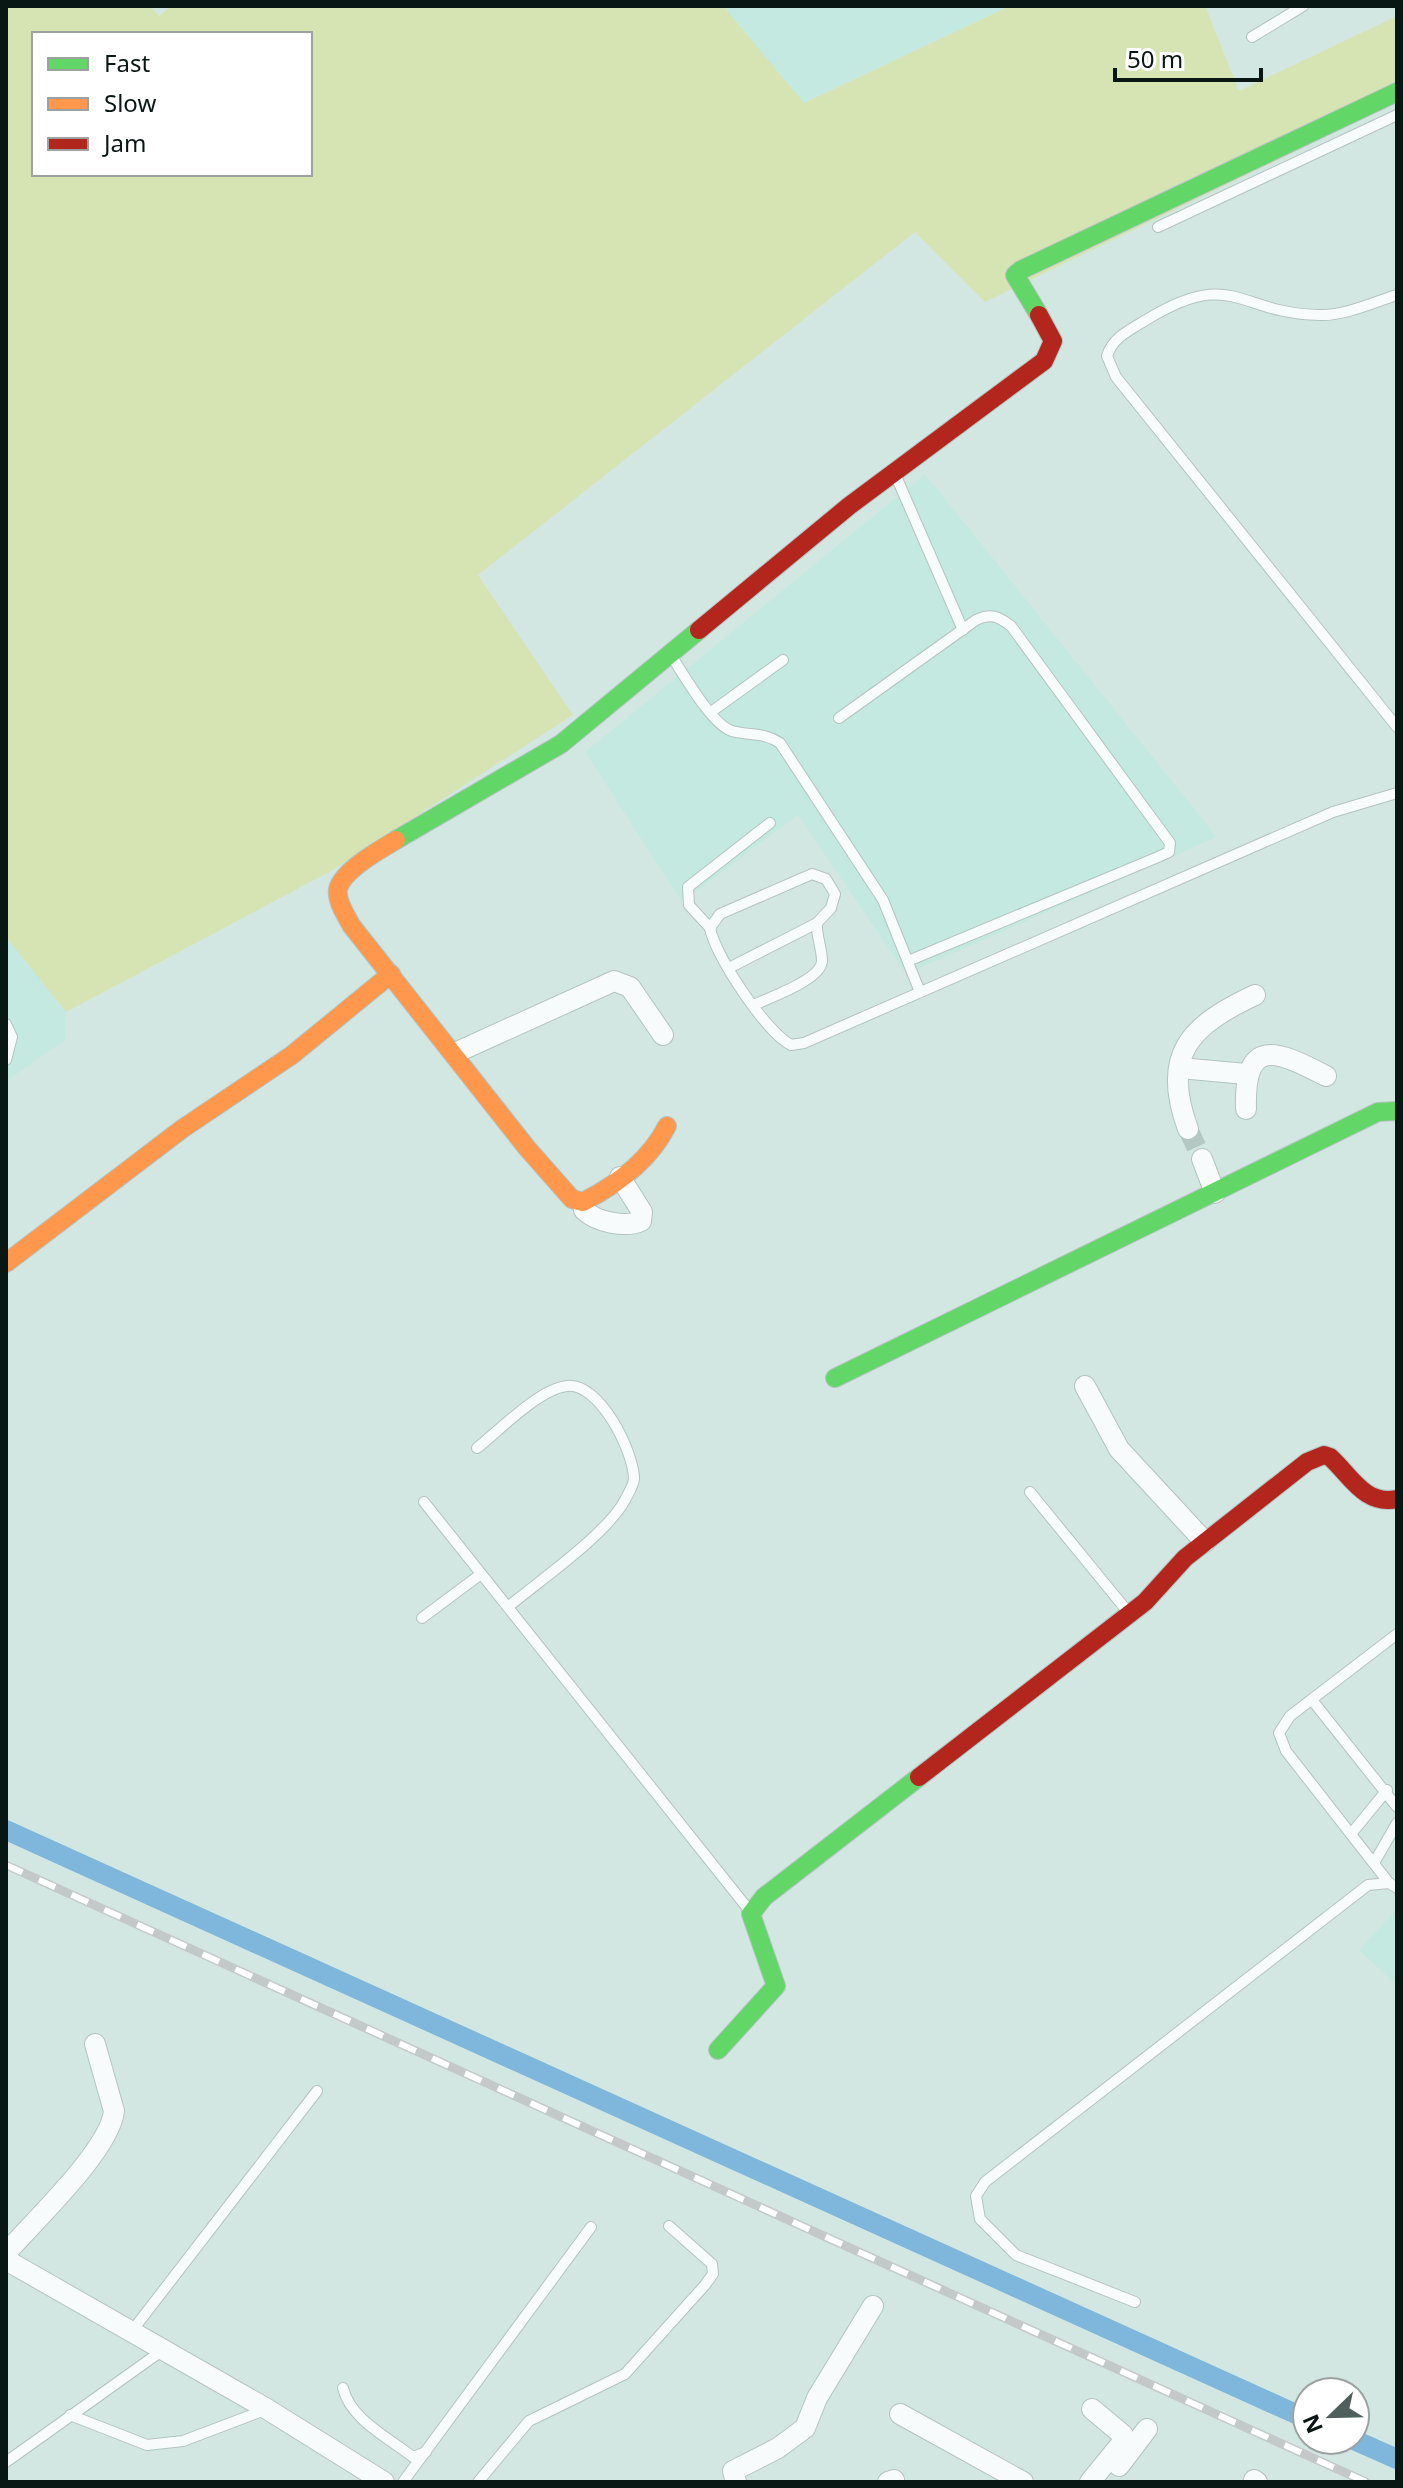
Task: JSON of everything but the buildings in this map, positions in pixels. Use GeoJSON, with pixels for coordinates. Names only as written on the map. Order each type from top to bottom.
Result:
{"type":"FeatureCollection","features":[{"type":"Feature","properties":{"kind":"street"},"geometry":{"type":"LineString","coordinates":[[667,1126],[654,1148],[620,1177],[583,1202],[572,1199],[554,1181],[343,912],[338,890],[344,878],[388,845],[561,744],[894,472],[1030,372],[1050,352],[1050,331],[1017,287],[1015,275],[1021,270],[1076,247],[1397,92]]}},
{"type":"Feature","properties":{"kind":"street"},"geometry":{"type":"LineString","coordinates":[[6,1263],[182,1129],[292,1055],[391,974]]}},
{"type":"Feature","properties":{"kind":"street"},"geometry":{"type":"LineString","coordinates":[[455,1053],[614,981],[630,987],[663,1035]]}},
{"type":"Feature","properties":{"kind":"street"},"geometry":{"type":"LineString","coordinates":[[1188,1129],[1178,1103],[1180,1068],[1197,1028],[1215,1013],[1255,995]]}},
{"type":"Feature","properties":{"kind":"street"},"geometry":{"type":"LineString","coordinates":[[1246,1109],[1246,1074],[1256,1060],[1279,1055],[1326,1076]]}},
{"type":"Feature","properties":{"kind":"street"},"geometry":{"type":"LineString","coordinates":[[1180,1068],[1246,1074]]}},
{"type":"Feature","properties":{"kind":"street"},"geometry":{"type":"LineString","coordinates":[[835,1378],[1378,1112],[1397,1111]]}},
{"type":"Feature","properties":{"kind":"street"},"geometry":{"type":"LineString","coordinates":[[1202,1159],[1215,1193]]}},
{"type":"Feature","properties":{"kind":"street"},"geometry":{"type":"LineString","coordinates":[[583,1202],[584,1210],[598,1219],[635,1224],[641,1221],[642,1212],[620,1177]]}},
{"type":"Feature","properties":{"kind":"street"},"geometry":{"type":"LineString","coordinates":[[1085,1386],[1119,1449],[1205,1542]]}},
{"type":"Feature","properties":{"kind":"street"},"geometry":{"type":"LineString","coordinates":[[718,2050],[776,1986],[767,1956],[752,1928],[751,1914],[764,1897],[1129,1613],[1205,1542],[1307,1462],[1324,1455],[1337,1462],[1370,1499],[1387,1503],[1397,1499]]}},
{"type":"Feature","properties":{"kind":"street"},"geometry":{"type":"LineString","coordinates":[[6,2253],[93,2156],[113,2121],[114,2111],[95,2044]]}},
{"type":"Feature","properties":{"kind":"street"},"geometry":{"type":"LineString","coordinates":[[6,2260],[165,2349],[384,2482]]}},
{"type":"Feature","properties":{"kind":"street"},"geometry":{"type":"LineString","coordinates":[[736,2482],[733,2471],[789,2442],[805,2428],[817,2398],[873,2306]]}},
{"type":"Feature","properties":{"kind":"street"},"geometry":{"type":"LineString","coordinates":[[1090,2482],[1121,2444],[1123,2435],[1092,2409]]}},
{"type":"Feature","properties":{"kind":"street"},"geometry":{"type":"LineString","coordinates":[[900,2414],[1023,2482]]}},
{"type":"Feature","properties":{"kind":"street"},"geometry":{"type":"LineString","coordinates":[[1107,2482],[1147,2429]]}},
{"type":"Feature","properties":{"kind":"lane"},"geometry":{"type":"LineString","coordinates":[[1252,37],[1303,6]]}},
{"type":"Feature","properties":{"kind":"lane"},"geometry":{"type":"LineString","coordinates":[[1158,227],[1397,115]]}},
{"type":"Feature","properties":{"kind":"lane"},"geometry":{"type":"LineString","coordinates":[[1397,295],[1324,316],[1288,312],[1217,292],[1202,293],[1179,300],[1120,336],[1111,345],[1107,356],[1116,377],[1397,727]]}},
{"type":"Feature","properties":{"kind":"lane"},"geometry":{"type":"LineString","coordinates":[[894,472],[963,630]]}},
{"type":"Feature","properties":{"kind":"lane"},"geometry":{"type":"LineString","coordinates":[[839,718],[963,630],[987,615],[998,617],[1011,626],[1170,843],[1169,852],[908,961]]}},
{"type":"Feature","properties":{"kind":"lane"},"geometry":{"type":"LineString","coordinates":[[669,654],[718,723],[732,731],[769,736],[780,743],[883,900],[920,992]]}},
{"type":"Feature","properties":{"kind":"lane"},"geometry":{"type":"LineString","coordinates":[[711,712],[783,660]]}},
{"type":"Feature","properties":{"kind":"lane"},"geometry":{"type":"LineString","coordinates":[[770,823],[688,887],[689,905],[710,928],[729,968],[771,1030],[791,1045],[804,1043],[1333,812],[1397,793]]}},
{"type":"Feature","properties":{"kind":"lane"},"geometry":{"type":"LineString","coordinates":[[710,928],[720,914],[812,874],[826,879],[835,894],[831,908],[817,923],[729,968]]}},
{"type":"Feature","properties":{"kind":"lane"},"geometry":{"type":"LineString","coordinates":[[754,1005],[804,982],[819,970],[822,961],[817,923]]}},
{"type":"Feature","properties":{"kind":"lane"},"geometry":{"type":"LineString","coordinates":[[6,1024],[12,1037],[6,1060]]}},
{"type":"Feature","properties":{"kind":"lane"},"geometry":{"type":"LineString","coordinates":[[477,1448],[547,1392],[568,1385],[582,1388],[597,1398],[629,1452],[634,1480],[612,1519],[508,1607]]}},
{"type":"Feature","properties":{"kind":"lane"},"geometry":{"type":"LineString","coordinates":[[1030,1492],[1129,1613]]}},
{"type":"Feature","properties":{"kind":"lane"},"geometry":{"type":"LineString","coordinates":[[424,1502],[751,1914]]}},
{"type":"Feature","properties":{"kind":"lane"},"geometry":{"type":"LineString","coordinates":[[422,1618],[481,1574]]}},
{"type":"Feature","properties":{"kind":"lane"},"geometry":{"type":"LineString","coordinates":[[1393,1886],[1280,1740],[1282,1725],[1397,1634]]}},
{"type":"Feature","properties":{"kind":"lane"},"geometry":{"type":"LineString","coordinates":[[1312,1700],[1387,1790],[1397,1807]]}},
{"type":"Feature","properties":{"kind":"lane"},"geometry":{"type":"LineString","coordinates":[[1351,1834],[1387,1790]]}},
{"type":"Feature","properties":{"kind":"lane"},"geometry":{"type":"LineString","coordinates":[[1374,1863],[1397,1823]]}},
{"type":"Feature","properties":{"kind":"lane"},"geometry":{"type":"LineString","coordinates":[[1135,2302],[1016,2255],[980,2219],[976,2196],[985,2182],[1368,1885],[1393,1886]]}},
{"type":"Feature","properties":{"kind":"lane"},"geometry":{"type":"LineString","coordinates":[[132,2331],[317,2091]]}},
{"type":"Feature","properties":{"kind":"lane"},"geometry":{"type":"LineString","coordinates":[[478,2482],[529,2421],[625,2374],[705,2285],[713,2274],[712,2264],[669,2226]]}},
{"type":"Feature","properties":{"kind":"lane"},"geometry":{"type":"LineString","coordinates":[[403,2482],[591,2227]]}},
{"type":"Feature","properties":{"kind":"lane"},"geometry":{"type":"LineString","coordinates":[[6,2462],[165,2349]]}},
{"type":"Feature","properties":{"kind":"lane"},"geometry":{"type":"LineString","coordinates":[[343,2388],[350,2403],[379,2432],[413,2457],[426,2452]]}},
{"type":"Feature","properties":{"kind":"lane"},"geometry":{"type":"LineString","coordinates":[[70,2415],[147,2445],[183,2441],[267,2409]]}},
{"type":"Feature","properties":{"kind":"shaded area"},"geometry":{"type":"Polygon","coordinates":[[[723,6],[1010,6],[803,103],[723,6]]]}},
{"type":"Feature","properties":{"kind":"shaded area"},"geometry":{"type":"Polygon","coordinates":[[[925,474],[1217,837],[906,974],[798,815],[682,902],[585,752],[925,474]]]}},
{"type":"Feature","properties":{"kind":"shaded area"},"geometry":{"type":"Polygon","coordinates":[[[6,935],[66,1012],[65,1040],[6,1081],[6,935]]]}},
{"type":"Feature","properties":{"kind":"shaded area"},"geometry":{"type":"Polygon","coordinates":[[[1397,1909],[1397,1985],[1359,1950],[1397,1909]]]}},
{"type":"Feature","properties":{"kind":"green space"},"geometry":{"type":"Polygon","coordinates":[[[6,6],[150,6],[159,16],[171,6],[723,6],[804,103],[1010,6],[1210,6],[1206,8],[1239,91],[1397,16],[1397,102],[985,302],[915,232],[478,575],[573,715],[331,871],[66,1012],[6,937],[6,6]]]}},
{"type":"Feature","properties":{"kind":"waterway"},"geometry":{"type":"LineString","coordinates":[[6,1830],[1291,2412]]}},
{"type":"Feature","properties":{"kind":"waterway"},"geometry":{"type":"LineString","coordinates":[[1371,2448],[1397,2459]]}},
{"type":"Feature","properties":{"kind":"tunnel"},"geometry":{"type":"LineString","coordinates":[[1188,1129],[1202,1159]]}},
{"type":"Feature","properties":{"kind":"railway"},"geometry":{"type":"LineString","coordinates":[[6,1865],[1366,2482]]}},
{"type":"Feature","properties":{"kind":"traffic: fast"},"geometry":{"type":"LineString","coordinates":[[1039,315],[1015,275],[1021,270],[1397,92]]}},
{"type":"Feature","properties":{"kind":"traffic: fast"},"geometry":{"type":"LineString","coordinates":[[396,840],[561,744],[699,630]]}},
{"type":"Feature","properties":{"kind":"traffic: fast"},"geometry":{"type":"LineString","coordinates":[[835,1378],[1378,1112],[1397,1111]]}},
{"type":"Feature","properties":{"kind":"traffic: fast"},"geometry":{"type":"LineString","coordinates":[[718,2050],[776,1986],[751,1914],[764,1897],[919,1777]]}},
{"type":"Feature","properties":{"kind":"traffic: slow"},"geometry":{"type":"LineString","coordinates":[[396,840],[363,861],[341,882],[338,898],[342,908],[351,925],[527,1148],[572,1199],[583,1202],[620,1179],[642,1161],[667,1126]]}},
{"type":"Feature","properties":{"kind":"traffic: slow"},"geometry":{"type":"LineString","coordinates":[[6,1263],[182,1129],[292,1055],[391,974]]}},
{"type":"Feature","properties":{"kind":"traffic: jam"},"geometry":{"type":"LineString","coordinates":[[699,630],[849,506],[1044,361],[1053,341],[1039,315]]}},
{"type":"Feature","properties":{"kind":"traffic: jam"},"geometry":{"type":"LineString","coordinates":[[919,1777],[1145,1602],[1185,1558],[1307,1462],[1324,1455],[1330,1457],[1367,1494],[1386,1500],[1397,1499]]}}]}
